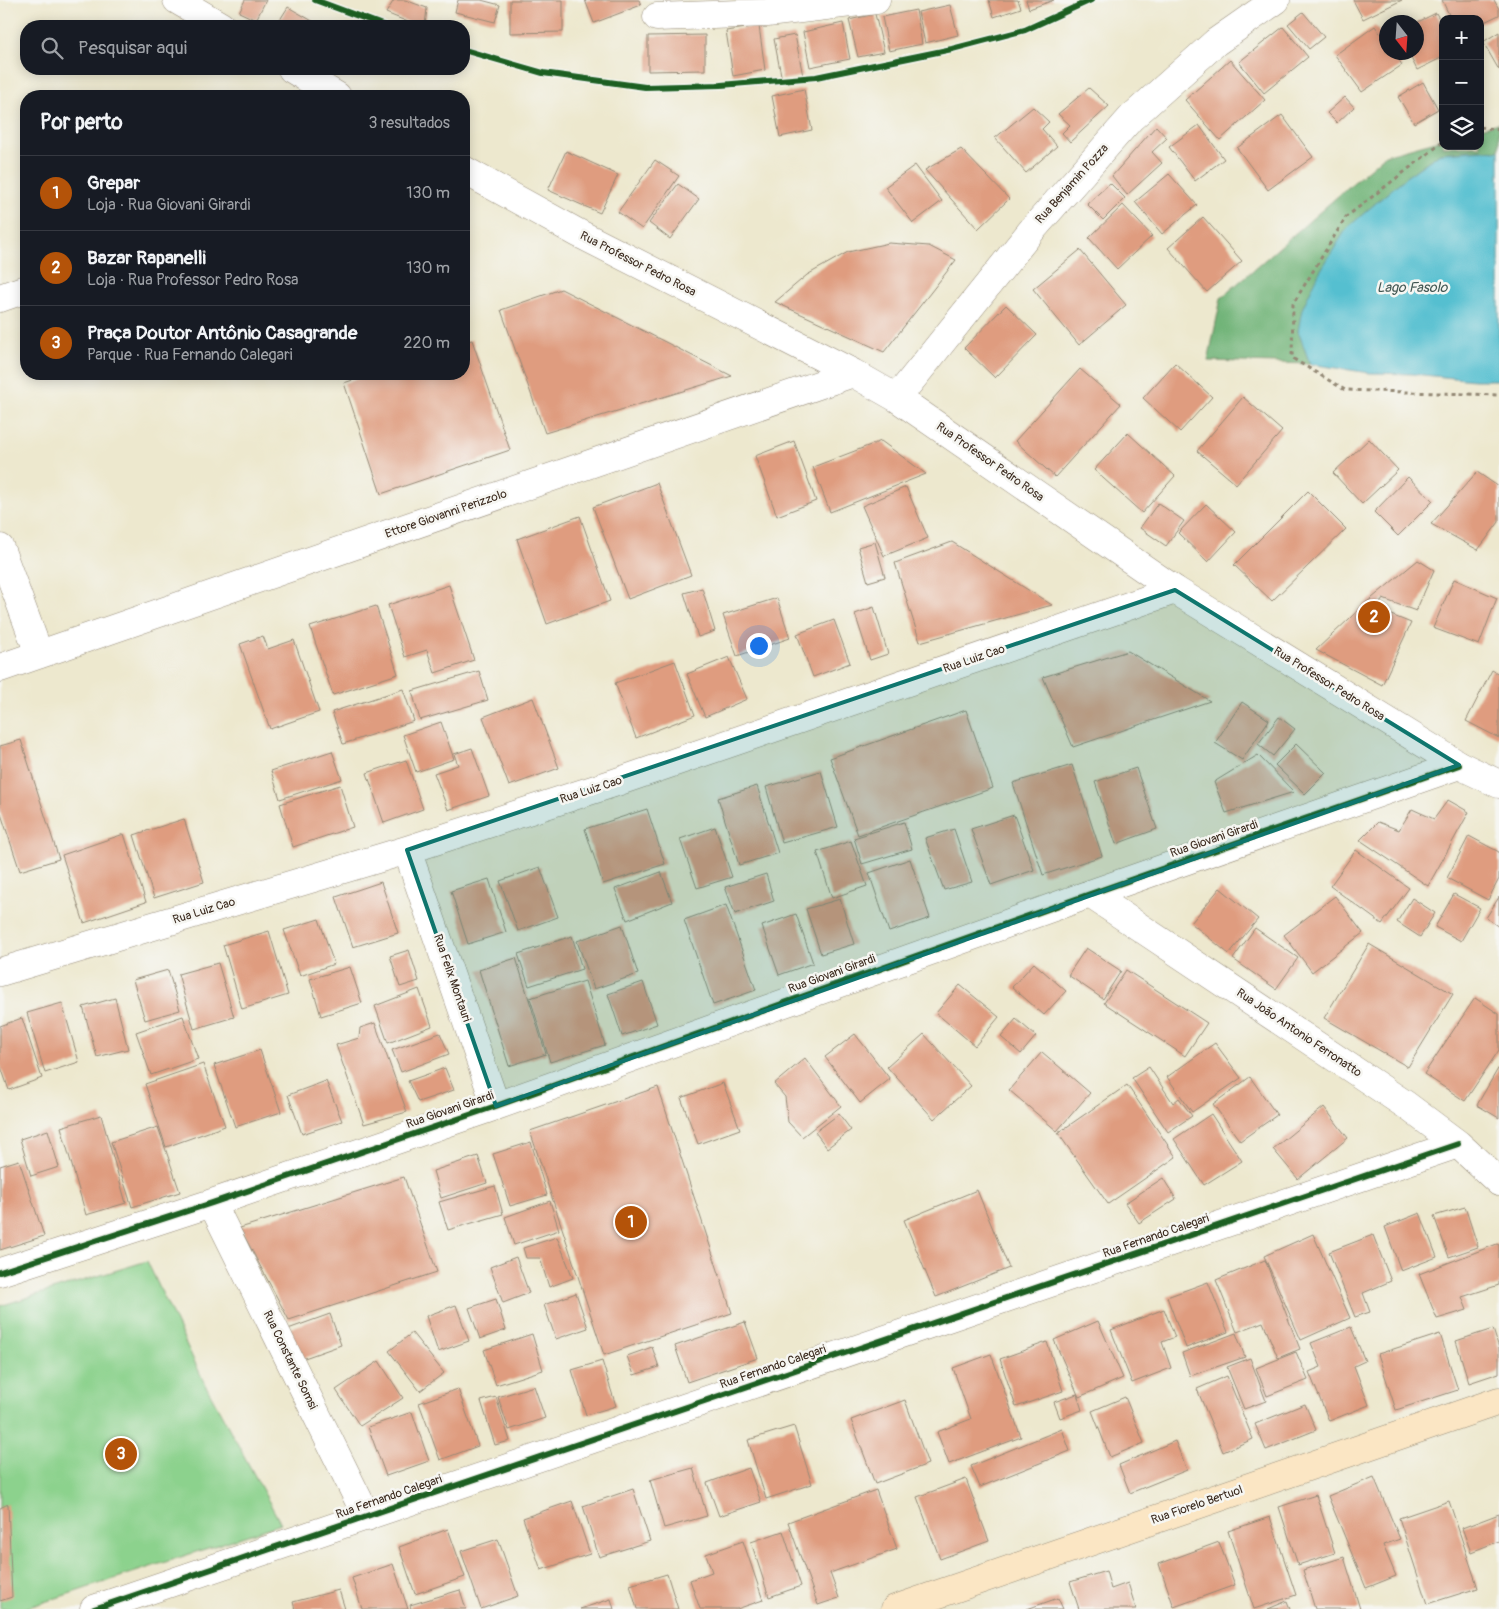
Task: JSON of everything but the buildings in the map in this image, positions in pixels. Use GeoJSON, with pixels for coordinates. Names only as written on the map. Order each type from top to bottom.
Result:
{"type":"FeatureCollection","features":[{"type":"Feature","properties":{"kind":"main road","name":"Rua Fiorelo Bertuol"},"geometry":{"type":"LineString","coordinates":[[895,1609],[1499,1401]]}},
{"type":"Feature","properties":{"kind":"street"},"geometry":{"type":"LineString","coordinates":[[177,0],[211,20]]}},
{"type":"Feature","properties":{"kind":"street"},"geometry":{"type":"LineString","coordinates":[[657,17],[767,14],[876,0]]}},
{"type":"Feature","properties":{"kind":"street","name":"Rua Benjamin Pozza"},"geometry":{"type":"LineString","coordinates":[[897,398],[1032,230],[1131,118],[1216,42],[1276,0]]}},
{"type":"Feature","properties":{"kind":"street"},"geometry":{"type":"LineString","coordinates":[[302,75],[327,90]]}},
{"type":"Feature","properties":{"kind":"street","name":"Rua Professor Pedro Rosa"},"geometry":{"type":"LineString","coordinates":[[470,173],[578,234],[853,373],[897,398],[1176,590],[1459,765],[1499,784]]}},
{"type":"Feature","properties":{"kind":"street"},"geometry":{"type":"LineString","coordinates":[[0,298],[20,291]]}},
{"type":"Feature","properties":{"kind":"street","name":"Ettore Giovanni Perizzolo"},"geometry":{"type":"LineString","coordinates":[[0,668],[853,373]]}},
{"type":"Feature","properties":{"kind":"street"},"geometry":{"type":"LineString","coordinates":[[0,548],[39,654]]}},
{"type":"Feature","properties":{"kind":"street","name":"Rua Luiz Cao"},"geometry":{"type":"LineString","coordinates":[[0,972],[407,850],[614,783],[1176,590]]}},
{"type":"Feature","properties":{"kind":"street","name":"Rua Giovani Girardi"},"geometry":{"type":"LineString","coordinates":[[0,1272],[212,1203],[496,1106],[1090,894],[1459,765]]}},
{"type":"Feature","properties":{"kind":"street","name":"Rua Felix Montauri"},"geometry":{"type":"LineString","coordinates":[[407,850],[496,1106]]}},
{"type":"Feature","properties":{"kind":"street","name":"Rua João Antonio Ferronatto"},"geometry":{"type":"LineString","coordinates":[[1090,894],[1406,1105],[1458,1144],[1499,1182]]}},
{"type":"Feature","properties":{"kind":"street","name":"Rua Fernando Calegari"},"geometry":{"type":"LineString","coordinates":[[94,1609],[149,1600],[368,1517],[1458,1144]]}},
{"type":"Feature","properties":{"kind":"street","name":"Rua Constante Somsi"},"geometry":{"type":"LineString","coordinates":[[212,1203],[368,1517]]}},
{"type":"Feature","properties":{"kind":"path"},"geometry":{"type":"LineString","coordinates":[[1484,128],[1499,130]]}},
{"type":"Feature","properties":{"kind":"path"},"geometry":{"type":"LineString","coordinates":[[1439,145],[1346,217],[1293,304],[1292,358],[1345,390],[1499,395]]}},
{"type":"Feature","properties":{"kind":"highlighted area"},"geometry":{"type":"Polygon","coordinates":[[[1175,590],[1459,765],[496,1106],[407,850],[1175,590]]]}},
{"type":"Feature","properties":{"kind":"green space"},"geometry":{"type":"Polygon","coordinates":[[[1499,123],[1499,151],[1482,150],[1484,150],[1484,127],[1499,123]]]}},
{"type":"Feature","properties":{"kind":"green space"},"geometry":{"type":"Polygon","coordinates":[[[1439,140],[1439,150],[1482,150],[1440,153],[1406,177],[1347,228],[1298,331],[1310,364],[1208,361],[1221,298],[1385,155],[1439,140]]]}},
{"type":"Feature","properties":{"kind":"green space"},"geometry":{"type":"Polygon","coordinates":[[[147,1261],[205,1384],[281,1524],[23,1609],[0,1609],[0,1306],[147,1261]]]}},
{"type":"Feature","properties":{"kind":"water","name":"Lago Fasolo"},"geometry":{"type":"Polygon","coordinates":[[[1482,150],[1499,151],[1499,380],[1370,373],[1310,364],[1298,331],[1302,309],[1319,273],[1347,228],[1406,177],[1440,153],[1482,150]]]}},
{"type":"Feature","properties":{"kind":"cycle path"},"geometry":{"type":"LineString","coordinates":[[315,0],[369,20]]}},
{"type":"Feature","properties":{"kind":"cycle path"},"geometry":{"type":"LineString","coordinates":[[470,52],[543,73],[645,87],[721,85],[816,77],[952,49],[1025,30],[1091,0]]}},
{"type":"Feature","properties":{"kind":"cycle path"},"geometry":{"type":"LineString","coordinates":[[0,1272],[212,1203],[496,1106],[1090,894],[1459,765]]}},
{"type":"Feature","properties":{"kind":"cycle path"},"geometry":{"type":"LineString","coordinates":[[94,1609],[1458,1144]]}},
{"type":"Feature","properties":{"kind":"place","name":"Bazar Rapanelli"},"geometry":{"type":"Point","coordinates":[1374,617]}},
{"type":"Feature","properties":{"kind":"place","name":"Grepar"},"geometry":{"type":"Point","coordinates":[631,1222]}},
{"type":"Feature","properties":{"kind":"place","name":"Praça Doutor Antônio Casagrande"},"geometry":{"type":"Point","coordinates":[121,1454]}}]}
